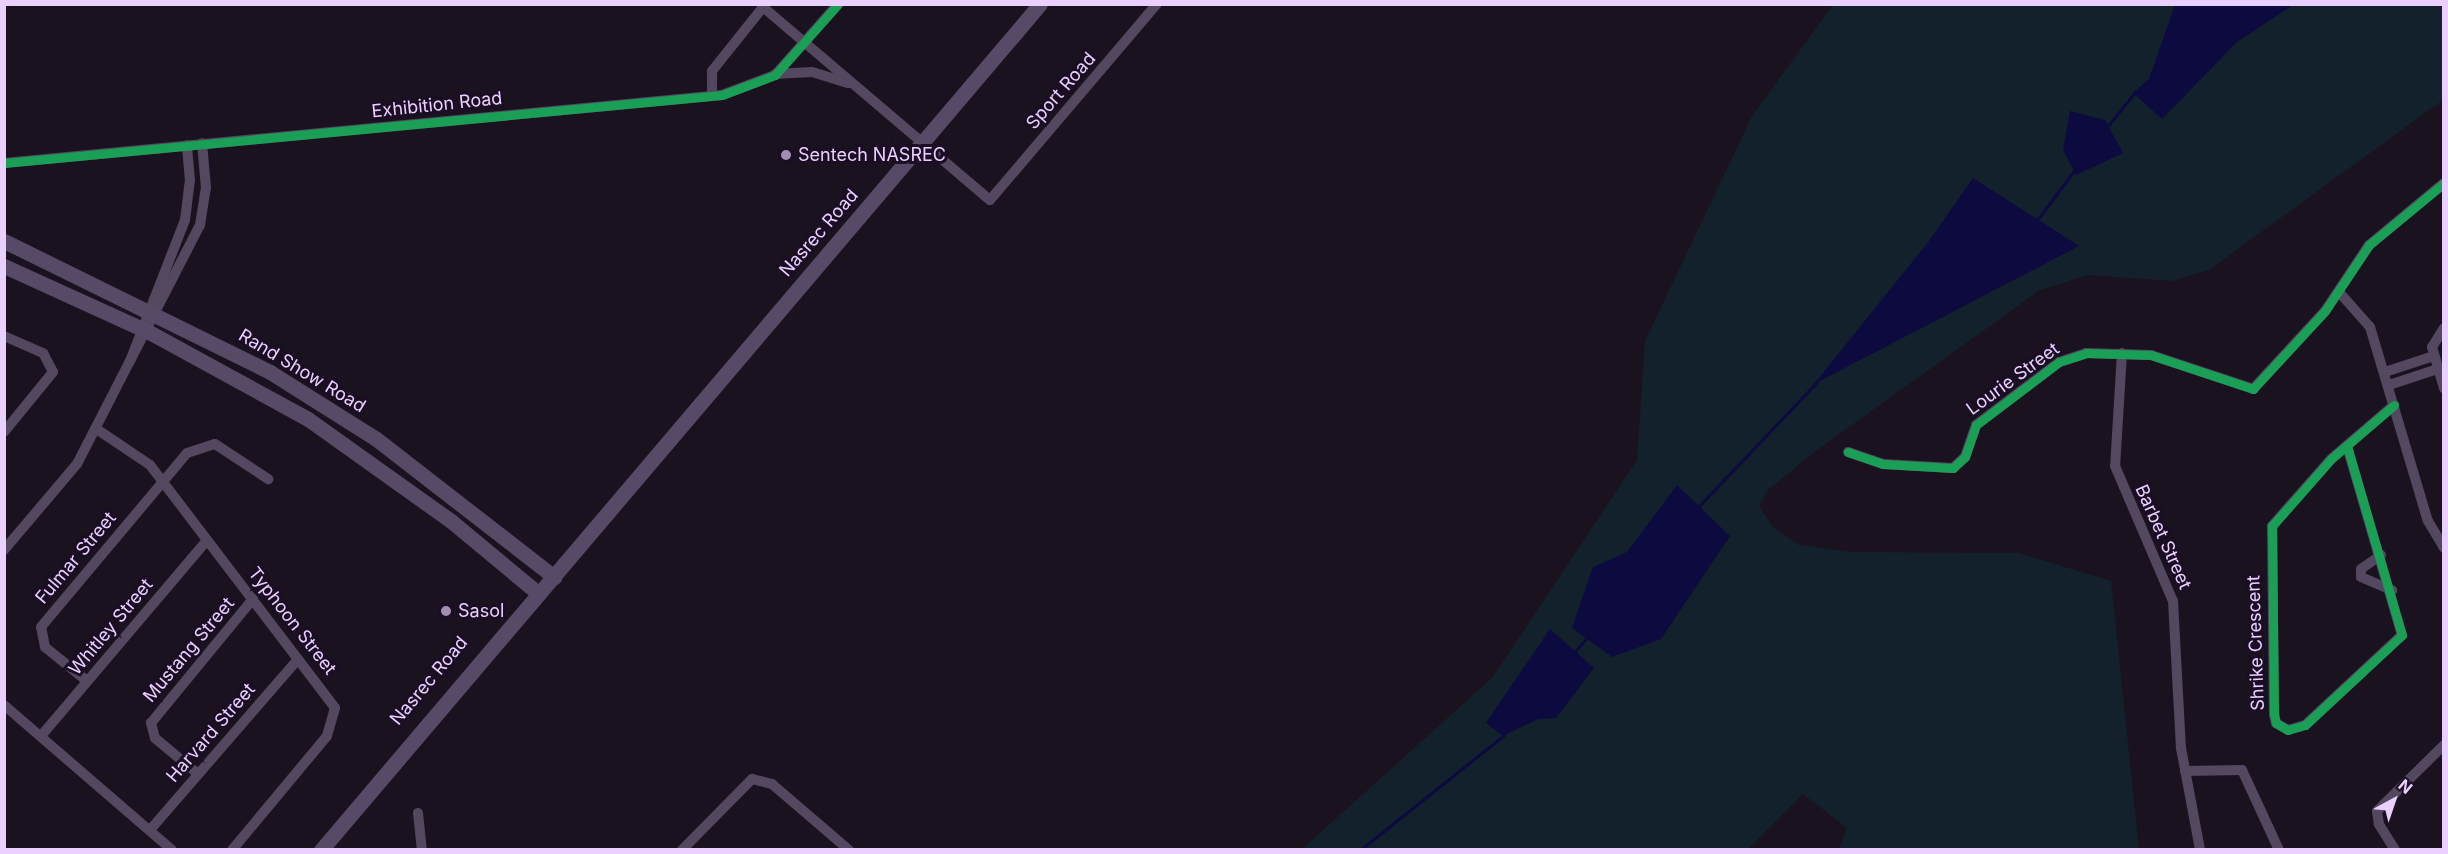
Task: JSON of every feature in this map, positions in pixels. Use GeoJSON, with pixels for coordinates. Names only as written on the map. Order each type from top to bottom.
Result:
{"type":"FeatureCollection","features":[{"type":"Feature","properties":{"kind":"main road","name":"Nasrec Road"},"geometry":{"type":"LineString","coordinates":[[312,849],[550,574],[610,498],[627,487],[1040,4]]}},
{"type":"Feature","properties":{"kind":"main road","name":"Rand Show Road"},"geometry":{"type":"LineString","coordinates":[[4,241],[152,310],[270,372],[375,438],[550,574]]}},
{"type":"Feature","properties":{"kind":"main road","name":"Rand Show Road"},"geometry":{"type":"LineString","coordinates":[[4,266],[144,330],[252,385],[366,456],[535,591]]}},
{"type":"Feature","properties":{"kind":"main road","name":"Nasrec Road"},"geometry":{"type":"LineString","coordinates":[[321,849],[535,591]]}},
{"type":"Feature","properties":{"kind":"street","name":"Exhibition Road"},"geometry":{"type":"LineString","coordinates":[[4,164],[712,96],[750,88],[775,75],[807,43],[838,4]]}},
{"type":"Feature","properties":{"kind":"street","name":"Sport Road"},"geometry":{"type":"LineString","coordinates":[[923,142],[990,200],[1157,4]]}},
{"type":"Feature","properties":{"kind":"street"},"geometry":{"type":"LineString","coordinates":[[712,96],[712,71],[763,7],[923,142]]}},
{"type":"Feature","properties":{"kind":"street"},"geometry":{"type":"LineString","coordinates":[[775,75],[812,72],[862,89]]}},
{"type":"Feature","properties":{"kind":"street"},"geometry":{"type":"LineString","coordinates":[[152,310],[206,206],[202,144]]}},
{"type":"Feature","properties":{"kind":"street"},"geometry":{"type":"LineString","coordinates":[[4,550],[77,464],[98,430],[130,361],[152,310],[185,220],[190,181],[187,145]]}},
{"type":"Feature","properties":{"kind":"street"},"geometry":{"type":"LineString","coordinates":[[2444,183],[2382,231],[2339,292],[2367,319],[2385,372],[2428,521],[2444,548]]}},
{"type":"Feature","properties":{"kind":"street","name":"Lourie Street"},"geometry":{"type":"LineString","coordinates":[[1848,452],[1884,464],[1953,468],[1965,457],[1974,427],[2060,362],[2086,353],[2122,352],[2170,359],[2251,390],[2339,292]]}},
{"type":"Feature","properties":{"kind":"street"},"geometry":{"type":"LineString","coordinates":[[2388,385],[2441,379],[2432,342],[2444,328]]}},
{"type":"Feature","properties":{"kind":"street"},"geometry":{"type":"LineString","coordinates":[[4,336],[42,353],[53,372],[4,432]]}},
{"type":"Feature","properties":{"kind":"street","name":"Barbet Street"},"geometry":{"type":"LineString","coordinates":[[2122,352],[2115,466],[2173,601],[2186,771],[2200,849]]}},
{"type":"Feature","properties":{"kind":"street"},"geometry":{"type":"LineString","coordinates":[[2385,372],[2434,356]]}},
{"type":"Feature","properties":{"kind":"street","name":"Shrike Crescent"},"geometry":{"type":"LineString","coordinates":[[2347,446],[2402,628],[2397,643],[2306,725],[2292,730],[2278,725],[2273,709],[2271,531],[2347,446],[2394,405]]}},
{"type":"Feature","properties":{"kind":"street","name":"Typhoon Street"},"geometry":{"type":"LineString","coordinates":[[98,430],[140,456],[163,482],[333,702],[334,723],[232,849]]}},
{"type":"Feature","properties":{"kind":"street"},"geometry":{"type":"LineString","coordinates":[[163,482],[187,453],[208,444],[235,454],[268,479]]}},
{"type":"Feature","properties":{"kind":"street","name":"Fulmar Street"},"geometry":{"type":"LineString","coordinates":[[87,681],[45,647],[41,627],[163,482]]}},
{"type":"Feature","properties":{"kind":"street","name":"Whitley Street"},"geometry":{"type":"LineString","coordinates":[[41,736],[207,540]]}},
{"type":"Feature","properties":{"kind":"street"},"geometry":{"type":"LineString","coordinates":[[2381,555],[2361,569],[2361,577],[2392,591]]}},
{"type":"Feature","properties":{"kind":"street","name":"Mustang Street"},"geometry":{"type":"LineString","coordinates":[[198,774],[155,738],[151,723],[253,599]]}},
{"type":"Feature","properties":{"kind":"street","name":"Harvard Street"},"geometry":{"type":"LineString","coordinates":[[150,830],[298,659]]}},
{"type":"Feature","properties":{"kind":"street"},"geometry":{"type":"LineString","coordinates":[[4,705],[172,849]]}},
{"type":"Feature","properties":{"kind":"street"},"geometry":{"type":"LineString","coordinates":[[2395,849],[2377,820],[2379,808],[2444,745]]}},
{"type":"Feature","properties":{"kind":"street"},"geometry":{"type":"LineString","coordinates":[[2186,771],[2244,772],[2279,849]]}},
{"type":"Feature","properties":{"kind":"street"},"geometry":{"type":"LineString","coordinates":[[682,849],[752,778],[772,784],[849,849]]}},
{"type":"Feature","properties":{"kind":"street"},"geometry":{"type":"LineString","coordinates":[[418,813],[422,849]]}},
{"type":"Feature","properties":{"kind":"shaded area"},"geometry":{"type":"Polygon","coordinates":[[[2175,4],[2293,5],[2237,42],[2162,119],[2133,93],[2149,79],[2175,4]]]}},
{"type":"Feature","properties":{"kind":"shaded area"},"geometry":{"type":"Polygon","coordinates":[[[1833,5],[2443,5],[2443,100],[2209,270],[2172,281],[2088,275],[2040,290],[1813,453],[1768,490],[1759,506],[1773,527],[1799,545],[1852,552],[2019,553],[2111,581],[2139,849],[1839,849],[1847,828],[1803,794],[1748,849],[1301,850],[1493,677],[1637,460],[1645,341],[1752,116],[1833,5]]]}},
{"type":"Feature","properties":{"kind":"shaded area"},"geometry":{"type":"Polygon","coordinates":[[[2070,111],[2105,120],[2123,153],[2076,175],[2063,150],[2070,111]]]}},
{"type":"Feature","properties":{"kind":"shaded area"},"geometry":{"type":"Polygon","coordinates":[[[1973,178],[2079,246],[1814,384],[1929,241],[1973,178]]]}},
{"type":"Feature","properties":{"kind":"shaded area"},"geometry":{"type":"Polygon","coordinates":[[[1677,485],[1730,536],[1661,639],[1612,657],[1572,628],[1593,567],[1627,552],[1677,485]]]}},
{"type":"Feature","properties":{"kind":"shaded area"},"geometry":{"type":"Polygon","coordinates":[[[1550,629],[1594,668],[1556,718],[1538,719],[1503,736],[1486,723],[1550,629]]]}},
{"type":"Feature","properties":{"kind":"waterway"},"geometry":{"type":"LineString","coordinates":[[2107,127],[2135,92]]}},
{"type":"Feature","properties":{"kind":"waterway"},"geometry":{"type":"LineString","coordinates":[[2037,220],[2076,168]]}},
{"type":"Feature","properties":{"kind":"waterway"},"geometry":{"type":"LineString","coordinates":[[1697,508],[1817,382]]}},
{"type":"Feature","properties":{"kind":"waterway"},"geometry":{"type":"LineString","coordinates":[[1573,654],[1588,636]]}},
{"type":"Feature","properties":{"kind":"waterway"},"geometry":{"type":"LineString","coordinates":[[1360,850],[1504,735]]}},
{"type":"Feature","properties":{"kind":"cycle path"},"geometry":{"type":"LineString","coordinates":[[4,163],[722,95],[775,75],[838,4]]}},
{"type":"Feature","properties":{"kind":"cycle path"},"geometry":{"type":"LineString","coordinates":[[1848,452],[1883,464],[1953,468],[1965,457],[1976,425],[2059,362],[2086,353],[2151,355],[2253,389],[2325,311],[2369,245],[2444,183]]}},
{"type":"Feature","properties":{"kind":"cycle path"},"geometry":{"type":"LineString","coordinates":[[2347,446],[2402,635],[2305,725],[2288,730],[2276,723],[2274,714],[2272,526],[2331,459],[2394,405]]}},
{"type":"Feature","properties":{"kind":"place","name":"Sentech NASREC"},"geometry":{"type":"Point","coordinates":[786,155]}},
{"type":"Feature","properties":{"kind":"place","name":"Sasol"},"geometry":{"type":"Point","coordinates":[446,611]}}]}
